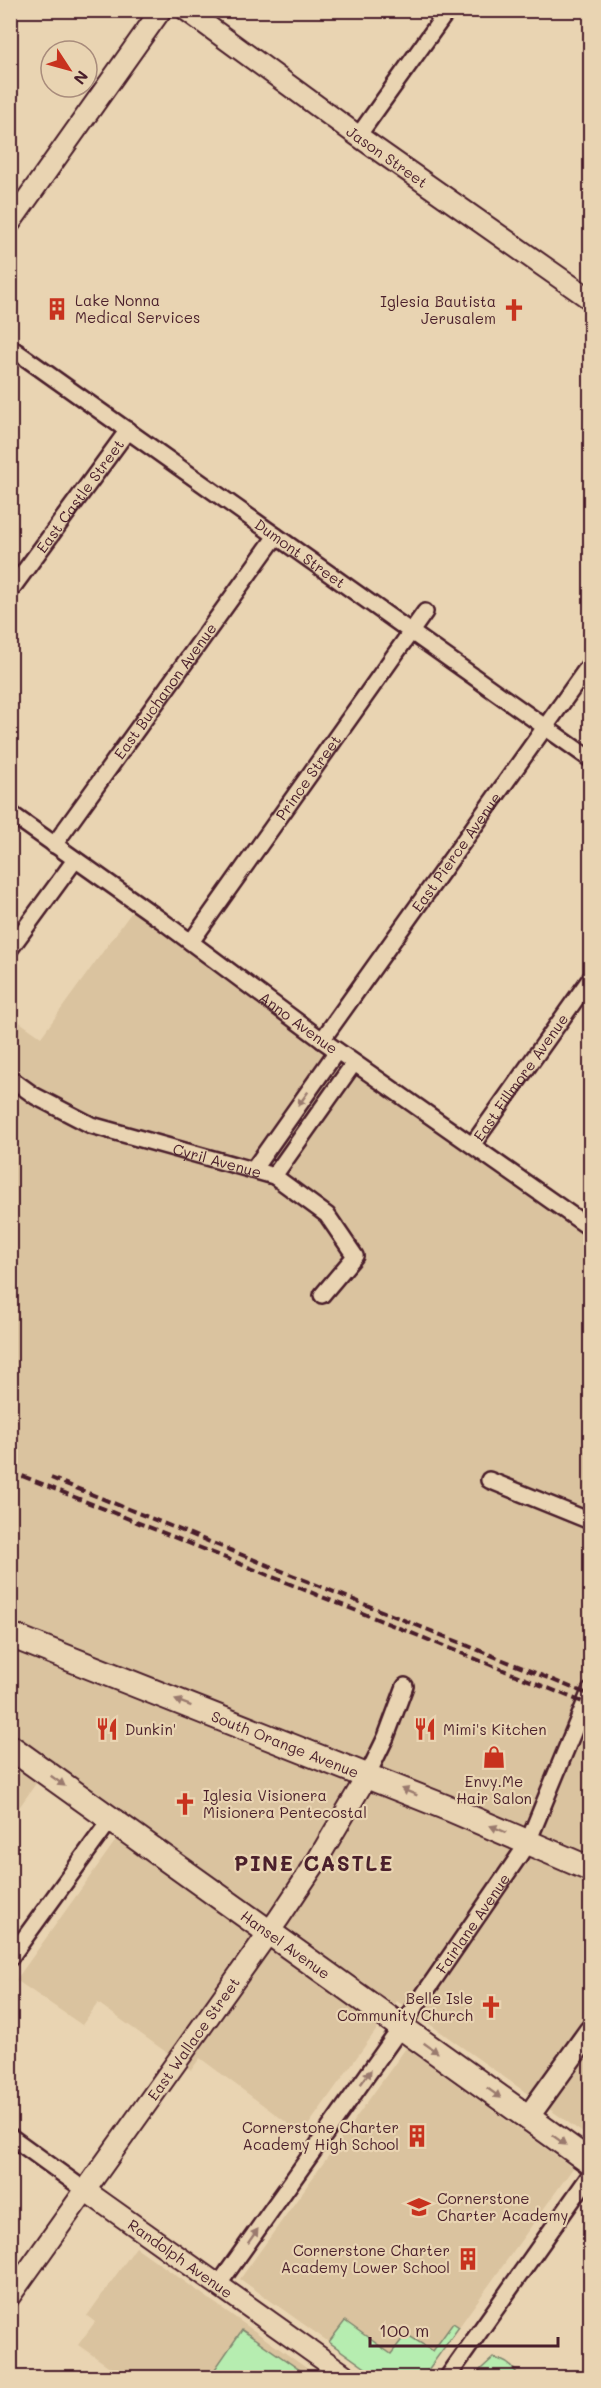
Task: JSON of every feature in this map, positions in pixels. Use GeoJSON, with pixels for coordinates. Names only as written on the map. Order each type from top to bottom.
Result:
{"type":"FeatureCollection","features":[{"type":"Feature","properties":{"kind":"main road","name":"South Orange Avenue"},"geometry":{"type":"LineString","coordinates":[[10,1635],[367,1776],[591,1869]]}},
{"type":"Feature","properties":{"kind":"main road","name":"Hansel Avenue"},"geometry":{"type":"LineString","coordinates":[[10,1747],[591,2162]]}},
{"type":"Feature","properties":{"kind":"main road"},"geometry":{"type":"LineString","coordinates":[[528,2117],[591,2031]]}},
{"type":"Feature","properties":{"kind":"street"},"geometry":{"type":"LineString","coordinates":[[10,223],[161,10]]}},
{"type":"Feature","properties":{"kind":"street","name":"Jason Street"},"geometry":{"type":"LineString","coordinates":[[186,10],[358,136],[591,299]]}},
{"type":"Feature","properties":{"kind":"street"},"geometry":{"type":"LineString","coordinates":[[358,136],[448,10]]}},
{"type":"Feature","properties":{"kind":"street","name":"Dumont Street"},"geometry":{"type":"LineString","coordinates":[[10,347],[591,759]]}},
{"type":"Feature","properties":{"kind":"street","name":"East Castle Street"},"geometry":{"type":"LineString","coordinates":[[10,591],[128,430]]}},
{"type":"Feature","properties":{"kind":"street","name":"East Buchanon Avenue"},"geometry":{"type":"LineString","coordinates":[[54,844],[276,536]]}},
{"type":"Feature","properties":{"kind":"street","name":"Prince Street"},"geometry":{"type":"LineString","coordinates":[[191,942],[425,612]]}},
{"type":"Feature","properties":{"kind":"street","name":"East Pierce Avenue"},"geometry":{"type":"LineString","coordinates":[[322,1040],[591,664]]}},
{"type":"Feature","properties":{"kind":"street","name":"Anno Avenue"},"geometry":{"type":"LineString","coordinates":[[10,813],[191,942],[337,1051],[591,1228]]}},
{"type":"Feature","properties":{"kind":"street"},"geometry":{"type":"LineString","coordinates":[[10,949],[75,860]]}},
{"type":"Feature","properties":{"kind":"street","name":"East Fillmore Avenue"},"geometry":{"type":"LineString","coordinates":[[473,1144],[591,979]]}},
{"type":"Feature","properties":{"kind":"street"},"geometry":{"type":"LineString","coordinates":[[253,1170],[337,1051]]}},
{"type":"Feature","properties":{"kind":"street"},"geometry":{"type":"LineString","coordinates":[[274,1176],[354,1063]]}},
{"type":"Feature","properties":{"kind":"street"},"geometry":{"type":"LineString","coordinates":[[320,1074],[340,1084]]}},
{"type":"Feature","properties":{"kind":"street","name":"Cyril Avenue"},"geometry":{"type":"LineString","coordinates":[[10,1078],[35,1096],[91,1125],[274,1176],[327,1215],[355,1256],[322,1294]]}},
{"type":"Feature","properties":{"kind":"street"},"geometry":{"type":"LineString","coordinates":[[489,1480],[591,1521]]}},
{"type":"Feature","properties":{"kind":"street"},"geometry":{"type":"LineString","coordinates":[[367,1776],[386,1737],[405,1686]]}},
{"type":"Feature","properties":{"kind":"street","name":"Fairlane Avenue"},"geometry":{"type":"LineString","coordinates":[[219,2284],[402,2026],[528,1842],[591,1691]]}},
{"type":"Feature","properties":{"kind":"street","name":"East Wallace Street"},"geometry":{"type":"LineString","coordinates":[[10,2296],[270,1932],[315,1864],[367,1776]]}},
{"type":"Feature","properties":{"kind":"street"},"geometry":{"type":"LineString","coordinates":[[10,1958],[111,1819]]}},
{"type":"Feature","properties":{"kind":"street","name":"Randolph Avenue"},"geometry":{"type":"LineString","coordinates":[[10,2136],[349,2378]]}},
{"type":"Feature","properties":{"kind":"street"},"geometry":{"type":"LineString","coordinates":[[447,2378],[591,2175]]}},
{"type":"Feature","properties":{"kind":"shaded area"},"geometry":{"type":"Polygon","coordinates":[[[136,906],[590,1229],[590,2138],[397,2001],[302,2134],[200,2058],[191,2070],[98,2003],[82,2025],[16,1980],[124,1829],[44,1772],[11,1819],[11,1016],[41,1037],[136,906]]]}},
{"type":"Feature","properties":{"kind":"shaded area","name":"Cornerstone Charter Academy"},"geometry":{"type":"Polygon","coordinates":[[[406,2048],[573,2168],[423,2377],[378,2377],[240,2279],[406,2048]]]}},
{"type":"Feature","properties":{"kind":"shaded area"},"geometry":{"type":"Polygon","coordinates":[[[136,2247],[319,2377],[124,2377],[78,2345],[95,2322],[87,2316],[136,2247]]]}},
{"type":"Feature","properties":{"kind":"green space"},"geometry":{"type":"Polygon","coordinates":[[[345,2321],[391,2354],[403,2338],[411,2337],[433,2351],[453,2323],[459,2327],[423,2377],[378,2377],[329,2342],[345,2321]]]}},
{"type":"Feature","properties":{"kind":"green space"},"geometry":{"type":"Polygon","coordinates":[[[242,2330],[310,2377],[221,2377],[213,2372],[242,2330]]]}},
{"type":"Feature","properties":{"kind":"green space"},"geometry":{"type":"Polygon","coordinates":[[[493,2358],[509,2364],[519,2377],[476,2377],[493,2358]]]}},
{"type":"Feature","properties":{"kind":"railway"},"geometry":{"type":"LineString","coordinates":[[10,1471],[590,1705]]}},
{"type":"Feature","properties":{"kind":"railway"},"geometry":{"type":"LineString","coordinates":[[51,1478],[590,1695]]}},
{"type":"Feature","properties":{"kind":"place","name":"Lake Nonna Medical Services"},"geometry":{"type":"Point","coordinates":[57,309]}},
{"type":"Feature","properties":{"kind":"place","name":"Iglesia Bautista Jerusalem"},"geometry":{"type":"Point","coordinates":[514,310]}},
{"type":"Feature","properties":{"kind":"place","name":"Dunkin'"},"geometry":{"type":"Point","coordinates":[107,1729]}},
{"type":"Feature","properties":{"kind":"place","name":"Mimi's Kitchen"},"geometry":{"type":"Point","coordinates":[425,1729]}},
{"type":"Feature","properties":{"kind":"place","name":"Envy.Me Hair Salon"},"geometry":{"type":"Point","coordinates":[494,1757]}},
{"type":"Feature","properties":{"kind":"place","name":"Iglesia Visionera Misionera Pentecostal"},"geometry":{"type":"Point","coordinates":[185,1804]}},
{"type":"Feature","properties":{"kind":"place","name":"Belle Isle Community Church"},"geometry":{"type":"Point","coordinates":[491,2007]}},
{"type":"Feature","properties":{"kind":"place","name":"Cornerstone Charter Academy High School"},"geometry":{"type":"Point","coordinates":[417,2136]}},
{"type":"Feature","properties":{"kind":"place","name":"Cornerstone Charter Academy"},"geometry":{"type":"Point","coordinates":[419,2207]}},
{"type":"Feature","properties":{"kind":"place","name":"Cornerstone Charter Academy Lower School"},"geometry":{"type":"Point","coordinates":[468,2259]}},
{"type":"Feature","properties":{"kind":"district","name":"PINE CASTLE"},"geometry":{"type":"Point","coordinates":[314,1862]}}]}
